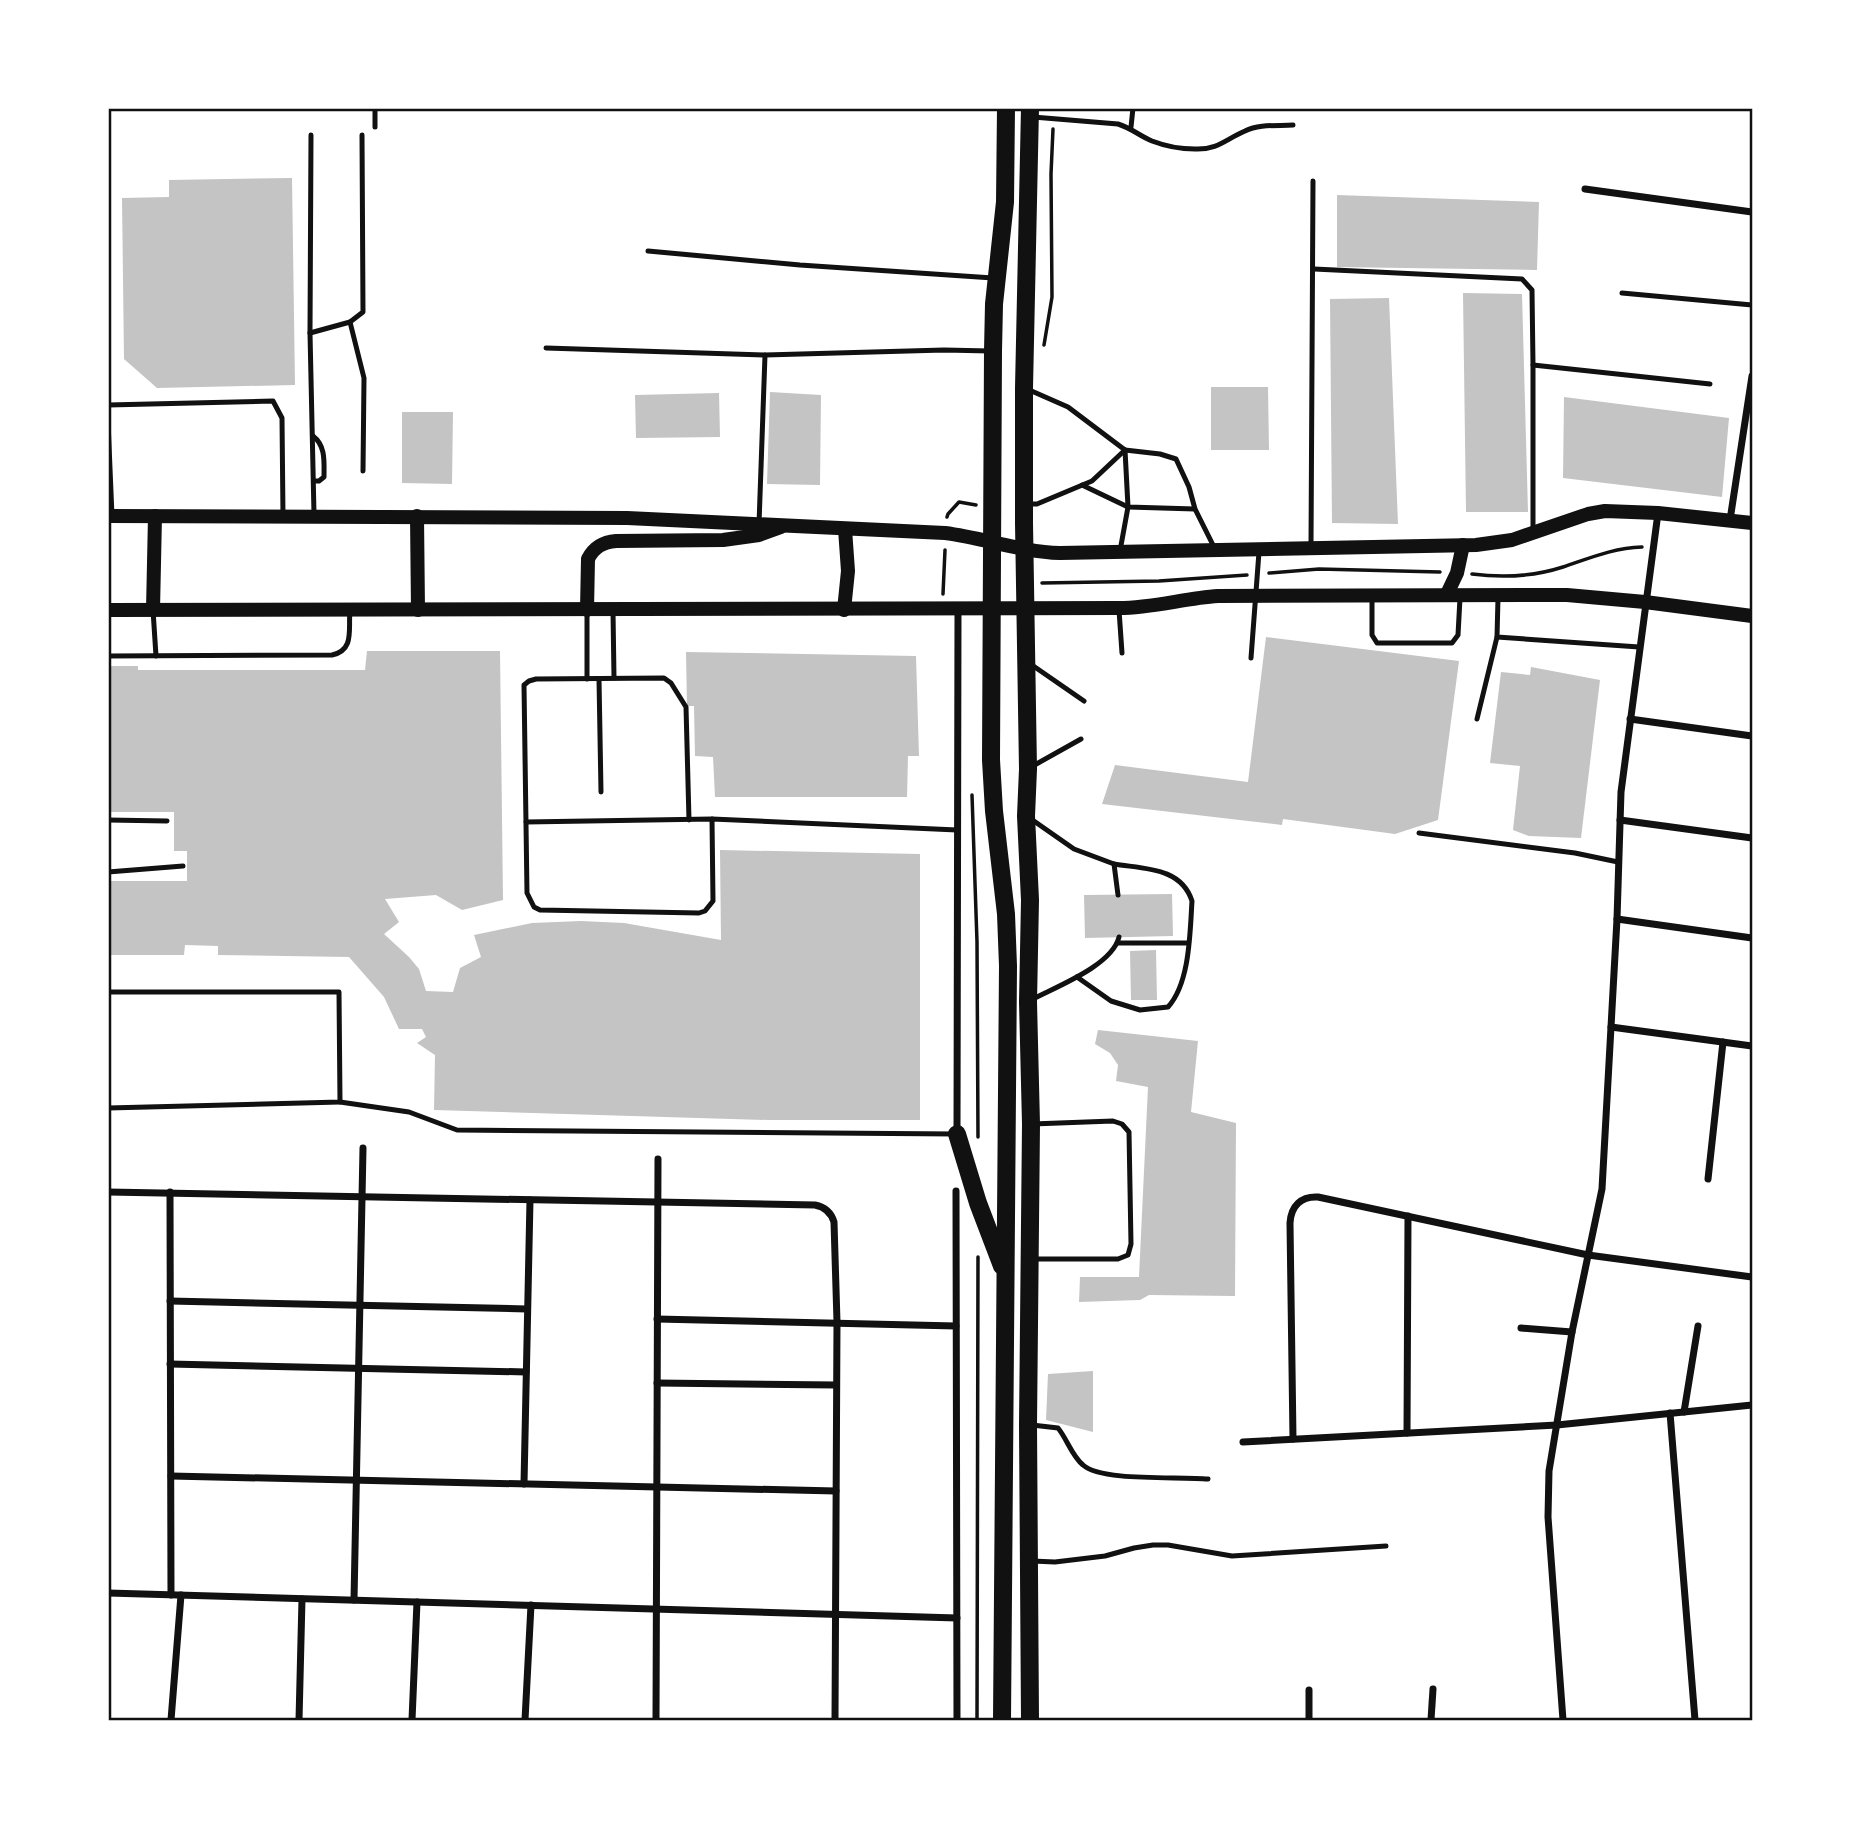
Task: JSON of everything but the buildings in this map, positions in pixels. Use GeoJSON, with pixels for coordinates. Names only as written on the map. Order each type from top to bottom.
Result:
{"type":"FeatureCollection","features":[{"type":"Feature","properties":{"kind":"highway"},"geometry":{"type":"LineString","coordinates":[[1002,1720],[1007,940],[1004,887],[992,785],[992,541],[993,351],[1005,202],[1006,108]]}},
{"type":"Feature","properties":{"kind":"highway"},"geometry":{"type":"LineString","coordinates":[[1030,113],[1024,388],[1028,769],[1026,816],[1030,900],[1030,1720]]}},
{"type":"Feature","properties":{"kind":"highway"},"geometry":{"type":"LineString","coordinates":[[957,1134],[978,1203],[1006,1274]]}},
{"type":"Feature","properties":{"kind":"main road"},"geometry":{"type":"LineString","coordinates":[[110,516],[627,518],[945,533],[1039,553],[1490,544],[1605,511],[1658,513],[1752,523]]}},
{"type":"Feature","properties":{"kind":"main road"},"geometry":{"type":"LineString","coordinates":[[153,610],[155,516]]}},
{"type":"Feature","properties":{"kind":"main road"},"geometry":{"type":"LineString","coordinates":[[417,516],[418,610]]}},
{"type":"Feature","properties":{"kind":"main road"},"geometry":{"type":"LineString","coordinates":[[587,610],[588,559],[602,544],[616,541],[741,539],[786,525]]}},
{"type":"Feature","properties":{"kind":"main road"},"geometry":{"type":"LineString","coordinates":[[844,610],[848,571],[845,529]]}},
{"type":"Feature","properties":{"kind":"main road"},"geometry":{"type":"LineString","coordinates":[[1453,594],[1462,545]]}},
{"type":"Feature","properties":{"kind":"main road"},"geometry":{"type":"LineString","coordinates":[[108,610],[1119,608],[1153,606],[1199,597],[1498,594],[1567,595],[1645,601],[1752,616]]}},
{"type":"Feature","properties":{"kind":"street"},"geometry":{"type":"LineString","coordinates":[[1585,189],[1752,212]]}},
{"type":"Feature","properties":{"kind":"street"},"geometry":{"type":"LineString","coordinates":[[1730,520],[1752,376]]}},
{"type":"Feature","properties":{"kind":"street"},"geometry":{"type":"LineString","coordinates":[[1563,1720],[1548,1517],[1549,1471],[1572,1332],[1602,1189],[1620,820],[1630,719],[1658,513]]}},
{"type":"Feature","properties":{"kind":"street"},"geometry":{"type":"LineString","coordinates":[[957,1134],[958,609]]}},
{"type":"Feature","properties":{"kind":"street"},"geometry":{"type":"LineString","coordinates":[[1630,719],[1752,736]]}},
{"type":"Feature","properties":{"kind":"street"},"geometry":{"type":"LineString","coordinates":[[1620,820],[1752,838]]}},
{"type":"Feature","properties":{"kind":"street"},"geometry":{"type":"LineString","coordinates":[[1617,919],[1752,938]]}},
{"type":"Feature","properties":{"kind":"street"},"geometry":{"type":"LineString","coordinates":[[1611,1027],[1752,1046]]}},
{"type":"Feature","properties":{"kind":"street"},"geometry":{"type":"LineString","coordinates":[[1708,1179],[1723,1042]]}},
{"type":"Feature","properties":{"kind":"street"},"geometry":{"type":"LineString","coordinates":[[354,1600],[363,1148]]}},
{"type":"Feature","properties":{"kind":"street"},"geometry":{"type":"LineString","coordinates":[[656,1720],[657,1159]]}},
{"type":"Feature","properties":{"kind":"street"},"geometry":{"type":"LineString","coordinates":[[956,1191],[957,1720]]}},
{"type":"Feature","properties":{"kind":"street"},"geometry":{"type":"LineString","coordinates":[[108,1192],[815,1205],[829,1211],[834,1222],[837,1322],[835,1720]]}},
{"type":"Feature","properties":{"kind":"street"},"geometry":{"type":"LineString","coordinates":[[170,1192],[171,1595]]}},
{"type":"Feature","properties":{"kind":"street"},"geometry":{"type":"LineString","coordinates":[[1293,1440],[1290,1223],[1292,1210],[1301,1200],[1318,1197],[1588,1255],[1752,1277]]}},
{"type":"Feature","properties":{"kind":"street"},"geometry":{"type":"LineString","coordinates":[[524,1484],[530,1199]]}},
{"type":"Feature","properties":{"kind":"street"},"geometry":{"type":"LineString","coordinates":[[1407,1433],[1408,1216]]}},
{"type":"Feature","properties":{"kind":"street"},"geometry":{"type":"LineString","coordinates":[[170,1301],[527,1309]]}},
{"type":"Feature","properties":{"kind":"street"},"geometry":{"type":"LineString","coordinates":[[657,1319],[956,1326]]}},
{"type":"Feature","properties":{"kind":"street"},"geometry":{"type":"LineString","coordinates":[[1684,1412],[1698,1326]]}},
{"type":"Feature","properties":{"kind":"street"},"geometry":{"type":"LineString","coordinates":[[1521,1328],[1572,1332]]}},
{"type":"Feature","properties":{"kind":"street"},"geometry":{"type":"LineString","coordinates":[[170,1364],[526,1372]]}},
{"type":"Feature","properties":{"kind":"street"},"geometry":{"type":"LineString","coordinates":[[657,1383],[836,1385]]}},
{"type":"Feature","properties":{"kind":"street"},"geometry":{"type":"LineString","coordinates":[[1243,1442],[1557,1425],[1752,1405]]}},
{"type":"Feature","properties":{"kind":"street"},"geometry":{"type":"LineString","coordinates":[[1670,1413],[1695,1720]]}},
{"type":"Feature","properties":{"kind":"street"},"geometry":{"type":"LineString","coordinates":[[171,1476],[836,1491]]}},
{"type":"Feature","properties":{"kind":"street"},"geometry":{"type":"LineString","coordinates":[[108,1593],[957,1618]]}},
{"type":"Feature","properties":{"kind":"street"},"geometry":{"type":"LineString","coordinates":[[171,1720],[181,1595]]}},
{"type":"Feature","properties":{"kind":"street"},"geometry":{"type":"LineString","coordinates":[[299,1720],[302,1599]]}},
{"type":"Feature","properties":{"kind":"street"},"geometry":{"type":"LineString","coordinates":[[412,1720],[417,1602]]}},
{"type":"Feature","properties":{"kind":"street"},"geometry":{"type":"LineString","coordinates":[[525,1720],[531,1605]]}},
{"type":"Feature","properties":{"kind":"street"},"geometry":{"type":"LineString","coordinates":[[1432,1720],[1433,1689]]}},
{"type":"Feature","properties":{"kind":"street"},"geometry":{"type":"LineString","coordinates":[[1309,1690],[1310,1720]]}},
{"type":"Feature","properties":{"kind":"lane"},"geometry":{"type":"LineString","coordinates":[[375,108],[375,127]]}},
{"type":"Feature","properties":{"kind":"lane"},"geometry":{"type":"LineString","coordinates":[[1131,128],[1133,108]]}},
{"type":"Feature","properties":{"kind":"lane"},"geometry":{"type":"LineString","coordinates":[[1030,113],[1118,124],[1131,128],[1149,140],[1168,146],[1196,149],[1214,148],[1244,131],[1293,125]]}},
{"type":"Feature","properties":{"kind":"lane"},"geometry":{"type":"LineString","coordinates":[[311,135],[310,333],[314,516]]}},
{"type":"Feature","properties":{"kind":"lane"},"geometry":{"type":"LineString","coordinates":[[310,333],[351,322],[363,312],[362,135]]}},
{"type":"Feature","properties":{"kind":"lane"},"geometry":{"type":"LineString","coordinates":[[1311,547],[1313,181]]}},
{"type":"Feature","properties":{"kind":"lane"},"geometry":{"type":"LineString","coordinates":[[648,251],[800,265],[997,278]]}},
{"type":"Feature","properties":{"kind":"lane"},"geometry":{"type":"LineString","coordinates":[[1314,269],[1522,279],[1532,290],[1533,533]]}},
{"type":"Feature","properties":{"kind":"lane"},"geometry":{"type":"LineString","coordinates":[[1622,293],[1752,305]]}},
{"type":"Feature","properties":{"kind":"lane"},"geometry":{"type":"LineString","coordinates":[[351,322],[364,378],[363,471]]}},
{"type":"Feature","properties":{"kind":"lane"},"geometry":{"type":"LineString","coordinates":[[546,348],[765,355],[993,351]]}},
{"type":"Feature","properties":{"kind":"lane"},"geometry":{"type":"LineString","coordinates":[[759,524],[765,355]]}},
{"type":"Feature","properties":{"kind":"lane"},"geometry":{"type":"LineString","coordinates":[[1533,365],[1710,384]]}},
{"type":"Feature","properties":{"kind":"lane"},"geometry":{"type":"LineString","coordinates":[[1024,388],[1068,407],[1125,450],[1160,454],[1176,459],[1189,487],[1195,509],[1215,549]]}},
{"type":"Feature","properties":{"kind":"lane"},"geometry":{"type":"LineString","coordinates":[[108,405],[273,401],[282,418],[283,516]]}},
{"type":"Feature","properties":{"kind":"lane"},"geometry":{"type":"LineString","coordinates":[[108,421],[110,516]]}},
{"type":"Feature","properties":{"kind":"lane"},"geometry":{"type":"LineString","coordinates":[[313,436],[323,448],[324,465],[324,477],[314,481]]}},
{"type":"Feature","properties":{"kind":"lane"},"geometry":{"type":"LineString","coordinates":[[1024,504],[1037,504],[1092,481],[1125,450]]}},
{"type":"Feature","properties":{"kind":"lane"},"geometry":{"type":"LineString","coordinates":[[1120,551],[1128,507],[1125,450]]}},
{"type":"Feature","properties":{"kind":"lane"},"geometry":{"type":"LineString","coordinates":[[1082,485],[1128,507],[1195,509]]}},
{"type":"Feature","properties":{"kind":"lane"},"geometry":{"type":"LineString","coordinates":[[1251,658],[1259,549]]}},
{"type":"Feature","properties":{"kind":"lane"},"geometry":{"type":"LineString","coordinates":[[1372,594],[1372,635],[1377,643],[1452,643],[1458,635],[1453,594]]}},
{"type":"Feature","properties":{"kind":"lane"},"geometry":{"type":"LineString","coordinates":[[1477,719],[1497,637],[1498,594]]}},
{"type":"Feature","properties":{"kind":"lane"},"geometry":{"type":"LineString","coordinates":[[1119,608],[1122,653]]}},
{"type":"Feature","properties":{"kind":"lane"},"geometry":{"type":"LineString","coordinates":[[153,610],[156,656]]}},
{"type":"Feature","properties":{"kind":"lane"},"geometry":{"type":"LineString","coordinates":[[587,610],[587,679]]}},
{"type":"Feature","properties":{"kind":"lane"},"geometry":{"type":"LineString","coordinates":[[612,610],[614,678]]}},
{"type":"Feature","properties":{"kind":"lane"},"geometry":{"type":"LineString","coordinates":[[108,656],[339,653],[349,644],[350,611]]}},
{"type":"Feature","properties":{"kind":"lane"},"geometry":{"type":"LineString","coordinates":[[1497,637],[1639,647]]}},
{"type":"Feature","properties":{"kind":"lane"},"geometry":{"type":"LineString","coordinates":[[1027,661],[1084,701]]}},
{"type":"Feature","properties":{"kind":"lane"},"geometry":{"type":"LineString","coordinates":[[688,820],[686,707],[671,683],[664,678],[536,679],[524,685],[527,893],[534,907],[540,910],[705,911],[713,901],[712,819]]}},
{"type":"Feature","properties":{"kind":"lane"},"geometry":{"type":"LineString","coordinates":[[599,679],[601,792]]}},
{"type":"Feature","properties":{"kind":"lane"},"geometry":{"type":"LineString","coordinates":[[1028,769],[1081,739]]}},
{"type":"Feature","properties":{"kind":"lane"},"geometry":{"type":"LineString","coordinates":[[1026,816],[1074,849],[1114,864],[1165,872],[1189,891],[1192,901],[1186,966],[1176,998],[1168,1007],[1140,1010],[1111,1001],[1077,976]]}},
{"type":"Feature","properties":{"kind":"lane"},"geometry":{"type":"LineString","coordinates":[[526,822],[712,819],[957,830]]}},
{"type":"Feature","properties":{"kind":"lane"},"geometry":{"type":"LineString","coordinates":[[108,820],[167,821]]}},
{"type":"Feature","properties":{"kind":"lane"},"geometry":{"type":"LineString","coordinates":[[1419,832],[1575,853],[1618,862]]}},
{"type":"Feature","properties":{"kind":"lane"},"geometry":{"type":"LineString","coordinates":[[1114,864],[1118,895]]}},
{"type":"Feature","properties":{"kind":"lane"},"geometry":{"type":"LineString","coordinates":[[108,872],[183,866]]}},
{"type":"Feature","properties":{"kind":"lane"},"geometry":{"type":"LineString","coordinates":[[1028,1002],[1088,971],[1119,940],[1187,943]]}},
{"type":"Feature","properties":{"kind":"lane"},"geometry":{"type":"LineString","coordinates":[[108,992],[339,992],[340,1102]]}},
{"type":"Feature","properties":{"kind":"lane"},"geometry":{"type":"LineString","coordinates":[[108,1108],[340,1102],[409,1112],[457,1130],[957,1134]]}},
{"type":"Feature","properties":{"kind":"lane"},"geometry":{"type":"LineString","coordinates":[[1030,1259],[1118,1259],[1128,1255],[1131,1244],[1129,1132],[1122,1124],[1113,1121],[1031,1124]]}},
{"type":"Feature","properties":{"kind":"lane"},"geometry":{"type":"LineString","coordinates":[[1028,1425],[1058,1428],[1067,1439],[1077,1460],[1086,1468],[1099,1473],[1114,1476],[1181,1476],[1208,1479]]}},
{"type":"Feature","properties":{"kind":"lane"},"geometry":{"type":"LineString","coordinates":[[1029,1561],[1055,1562],[1105,1556],[1153,1545],[1232,1556],[1387,1546]]}},
{"type":"Feature","properties":{"kind":"path"},"geometry":{"type":"LineString","coordinates":[[1026,583],[1159,581],[1319,569],[1482,576],[1527,574],[1564,567],[1607,552],[1653,547]]}}]}
